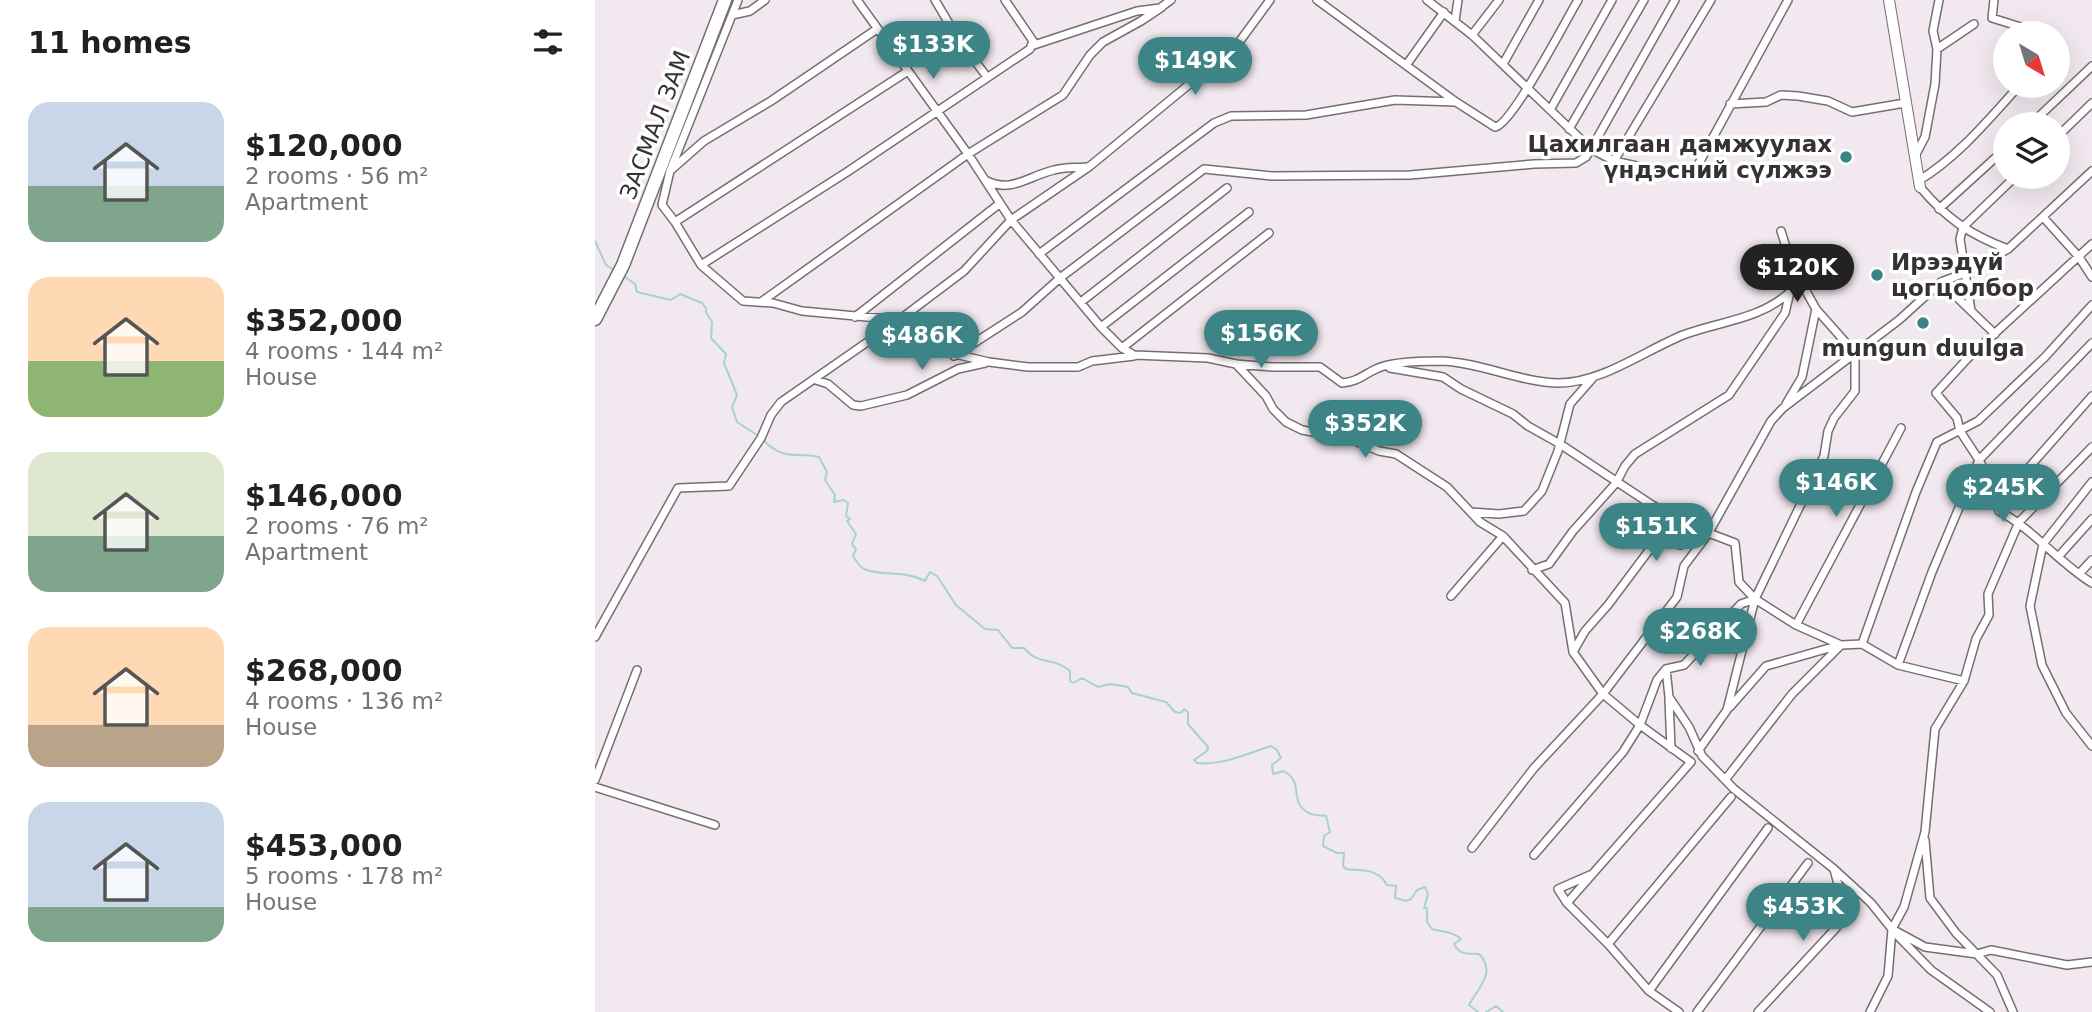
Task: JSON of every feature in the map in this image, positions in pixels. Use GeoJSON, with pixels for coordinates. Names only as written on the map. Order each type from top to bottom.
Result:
{"type":"FeatureCollection","features":[{"type":"Feature","properties":{"kind":"highway","name":"ЗАСМАЛ ЗАМ"},"geometry":{"type":"LineString","coordinates":[[595,319],[623,265],[726,0]]}},
{"type":"Feature","properties":{"kind":"street"},"geometry":{"type":"LineString","coordinates":[[738,0],[670,171],[662,205],[701,265],[743,300],[773,303],[802,311],[899,320],[929,348],[954,356],[1028,367],[1078,368],[1092,361],[1134,355],[1208,358],[1236,364],[1320,367],[1342,383],[1355,382],[1376,369],[1388,366],[1437,361],[1483,367],[1520,379],[1575,382],[1595,376],[1703,327],[1756,314],[1790,292]]}},
{"type":"Feature","properties":{"kind":"street"},"geometry":{"type":"LineString","coordinates":[[732,15],[750,11],[765,0]]}},
{"type":"Feature","properties":{"kind":"street"},"geometry":{"type":"LineString","coordinates":[[857,0],[968,154],[1011,220],[1101,327],[1122,348],[1134,355]]}},
{"type":"Feature","properties":{"kind":"street"},"geometry":{"type":"LineString","coordinates":[[935,0],[957,37],[987,77]]}},
{"type":"Feature","properties":{"kind":"street"},"geometry":{"type":"LineString","coordinates":[[1005,0],[1034,45]]}},
{"type":"Feature","properties":{"kind":"street"},"geometry":{"type":"LineString","coordinates":[[761,302],[968,154],[1063,94],[1090,55],[1103,42],[1141,21],[1171,0]]}},
{"type":"Feature","properties":{"kind":"street"},"geometry":{"type":"LineString","coordinates":[[595,637],[678,488],[729,486],[781,402],[816,380],[964,271],[1011,220],[1090,166],[1237,45],[1270,0]]}},
{"type":"Feature","properties":{"kind":"street"},"geometry":{"type":"LineString","coordinates":[[1317,0],[1456,102],[1495,127],[1500,127],[1527,89],[1578,0]]}},
{"type":"Feature","properties":{"kind":"street"},"geometry":{"type":"LineString","coordinates":[[1429,0],[1472,35],[1591,149],[1614,160],[1686,176],[1698,165],[1788,0]]}},
{"type":"Feature","properties":{"kind":"street"},"geometry":{"type":"LineString","coordinates":[[1455,21],[1458,0]]}},
{"type":"Feature","properties":{"kind":"street"},"geometry":{"type":"LineString","coordinates":[[1472,35],[1499,0]]}},
{"type":"Feature","properties":{"kind":"street"},"geometry":{"type":"LineString","coordinates":[[1503,64],[1539,0]]}},
{"type":"Feature","properties":{"kind":"street"},"geometry":{"type":"LineString","coordinates":[[1550,110],[1612,0]]}},
{"type":"Feature","properties":{"kind":"street"},"geometry":{"type":"LineString","coordinates":[[1569,129],[1644,0]]}},
{"type":"Feature","properties":{"kind":"street"},"geometry":{"type":"LineString","coordinates":[[954,356],[1022,312],[1060,278],[1204,169],[1272,176],[1410,175],[1576,163],[1586,157],[1591,149],[1675,0]]}},
{"type":"Feature","properties":{"kind":"street"},"geometry":{"type":"LineString","coordinates":[[1614,160],[1711,0]]}},
{"type":"Feature","properties":{"kind":"street"},"geometry":{"type":"LineString","coordinates":[[1889,0],[1919,184],[1939,209],[1963,227],[1980,238],[2008,248]]}},
{"type":"Feature","properties":{"kind":"street"},"geometry":{"type":"LineString","coordinates":[[1914,158],[1925,138],[1935,84],[1937,49],[1933,31],[1939,0]]}},
{"type":"Feature","properties":{"kind":"street"},"geometry":{"type":"LineString","coordinates":[[1994,0],[1992,18],[2002,21]]}},
{"type":"Feature","properties":{"kind":"street"},"geometry":{"type":"LineString","coordinates":[[701,265],[848,172],[1034,45],[1137,11],[1162,6]]}},
{"type":"Feature","properties":{"kind":"street"},"geometry":{"type":"LineString","coordinates":[[1407,65],[1444,12]]}},
{"type":"Feature","properties":{"kind":"street"},"geometry":{"type":"LineString","coordinates":[[1937,49],[1974,24]]}},
{"type":"Feature","properties":{"kind":"street"},"geometry":{"type":"LineString","coordinates":[[670,171],[704,141],[771,101],[877,29]]}},
{"type":"Feature","properties":{"kind":"street"},"geometry":{"type":"LineString","coordinates":[[2044,112],[2092,66]]}},
{"type":"Feature","properties":{"kind":"street"},"geometry":{"type":"LineString","coordinates":[[675,222],[908,71]]}},
{"type":"Feature","properties":{"kind":"street"},"geometry":{"type":"LineString","coordinates":[[1730,104],[1766,102],[1781,95],[1828,101],[1852,112],[1905,103]]}},
{"type":"Feature","properties":{"kind":"street"},"geometry":{"type":"LineString","coordinates":[[1919,184],[1969,139],[2008,98]]}},
{"type":"Feature","properties":{"kind":"street"},"geometry":{"type":"LineString","coordinates":[[1039,254],[1214,123],[1231,116],[1306,115],[1395,100],[1456,102]]}},
{"type":"Feature","properties":{"kind":"street"},"geometry":{"type":"LineString","coordinates":[[2070,124],[2092,103]]}},
{"type":"Feature","properties":{"kind":"street"},"geometry":{"type":"LineString","coordinates":[[1939,209],[1993,160]]}},
{"type":"Feature","properties":{"kind":"street"},"geometry":{"type":"LineString","coordinates":[[984,179],[997,186],[1010,185],[1054,169],[1090,166]]}},
{"type":"Feature","properties":{"kind":"street"},"geometry":{"type":"LineString","coordinates":[[1472,848],[1534,768],[1603,694],[1677,597],[1684,566],[1709,534],[1771,421],[1783,408],[1899,320],[1941,282],[1965,273],[2008,248],[2092,171]]}},
{"type":"Feature","properties":{"kind":"street"},"geometry":{"type":"LineString","coordinates":[[1081,302],[1227,188]]}},
{"type":"Feature","properties":{"kind":"street"},"geometry":{"type":"LineString","coordinates":[[1971,311],[1960,239],[1963,227],[2003,189]]}},
{"type":"Feature","properties":{"kind":"street"},"geometry":{"type":"LineString","coordinates":[[855,317],[999,204]]}},
{"type":"Feature","properties":{"kind":"street"},"geometry":{"type":"LineString","coordinates":[[1101,327],[1249,212]]}},
{"type":"Feature","properties":{"kind":"street"},"geometry":{"type":"LineString","coordinates":[[2043,217],[2079,257],[2092,277]]}},
{"type":"Feature","properties":{"kind":"street"},"geometry":{"type":"LineString","coordinates":[[1727,710],[1755,599],[1824,456],[1828,431],[1834,418],[1855,391],[1855,353],[1816,309],[1792,266],[1781,231]]}},
{"type":"Feature","properties":{"kind":"street"},"geometry":{"type":"LineString","coordinates":[[1122,348],[1269,233]]}},
{"type":"Feature","properties":{"kind":"street"},"geometry":{"type":"LineString","coordinates":[[2092,244],[1968,358],[1936,393],[1957,418],[1960,431],[1997,494],[1999,511],[2019,522],[2092,583]]}},
{"type":"Feature","properties":{"kind":"street"},"geometry":{"type":"LineString","coordinates":[[1532,570],[1549,564],[1573,531],[1616,483],[1625,466],[1636,454],[1729,395],[1785,313],[1790,292],[1798,278]]}},
{"type":"Feature","properties":{"kind":"street"},"geometry":{"type":"LineString","coordinates":[[1941,282],[1995,334]]}},
{"type":"Feature","properties":{"kind":"street"},"geometry":{"type":"LineString","coordinates":[[1862,644],[1916,492],[1937,442],[1978,421],[2045,357],[2092,305]]}},
{"type":"Feature","properties":{"kind":"street"},"geometry":{"type":"LineString","coordinates":[[1783,408],[1802,377],[1816,309]]}},
{"type":"Feature","properties":{"kind":"street"},"geometry":{"type":"LineString","coordinates":[[1898,665],[1932,572],[1979,460],[2092,343]]}},
{"type":"Feature","properties":{"kind":"street"},"geometry":{"type":"LineString","coordinates":[[816,380],[828,384],[853,405],[861,406],[907,395],[958,369],[989,362]]}},
{"type":"Feature","properties":{"kind":"street"},"geometry":{"type":"LineString","coordinates":[[1236,364],[1286,422],[1302,430],[1350,439],[1379,451],[1396,454],[1447,487],[1480,522],[1503,536],[1565,603],[1573,652],[1603,694],[1691,762],[1567,903]]}},
{"type":"Feature","properties":{"kind":"street"},"geometry":{"type":"LineString","coordinates":[[1376,369],[1393,368],[1443,377],[1461,389],[1513,414],[1616,483],[1690,526],[1735,543],[1739,582],[1755,599],[1796,625],[1841,645]]}},
{"type":"Feature","properties":{"kind":"street"},"geometry":{"type":"LineString","coordinates":[[1470,512],[1524,512],[1542,491],[1560,444],[1570,404],[1595,376]]}},
{"type":"Feature","properties":{"kind":"street"},"geometry":{"type":"LineString","coordinates":[[1997,494],[2017,481],[2092,396]]}},
{"type":"Feature","properties":{"kind":"street"},"geometry":{"type":"LineString","coordinates":[[1796,625],[1902,428]]}},
{"type":"Feature","properties":{"kind":"street"},"geometry":{"type":"LineString","coordinates":[[2013,1012],[1997,975],[1956,933],[1930,898],[1925,832],[1935,729],[1964,681],[1976,639],[1989,615],[1989,594],[2019,522],[2092,447]]}},
{"type":"Feature","properties":{"kind":"street"},"geometry":{"type":"LineString","coordinates":[[2092,482],[2043,544],[2030,606],[2042,664],[2066,713],[2092,746]]}},
{"type":"Feature","properties":{"kind":"street"},"geometry":{"type":"LineString","coordinates":[[2058,557],[2092,519]]}},
{"type":"Feature","properties":{"kind":"street"},"geometry":{"type":"LineString","coordinates":[[1573,652],[1585,631],[1653,545],[1662,541],[1681,545],[1694,537],[1709,534]]}},
{"type":"Feature","properties":{"kind":"street"},"geometry":{"type":"LineString","coordinates":[[1451,596],[1503,536]]}},
{"type":"Feature","properties":{"kind":"street"},"geometry":{"type":"LineString","coordinates":[[2078,574],[2092,560]]}},
{"type":"Feature","properties":{"kind":"street"},"geometry":{"type":"LineString","coordinates":[[1534,855],[1623,752],[1640,725],[1657,680],[1665,669],[1684,665],[1741,604],[1755,599]]}},
{"type":"Feature","properties":{"kind":"street"},"geometry":{"type":"LineString","coordinates":[[1698,751],[1727,710],[1766,666],[1841,645],[1862,644],[1898,665],[1964,681]]}},
{"type":"Feature","properties":{"kind":"street"},"geometry":{"type":"LineString","coordinates":[[1725,780],[1792,694],[1841,645]]}},
{"type":"Feature","properties":{"kind":"street"},"geometry":{"type":"LineString","coordinates":[[1665,669],[1671,748]]}},
{"type":"Feature","properties":{"kind":"street"},"geometry":{"type":"LineString","coordinates":[[595,780],[637,670]]}},
{"type":"Feature","properties":{"kind":"street"},"geometry":{"type":"LineString","coordinates":[[1669,697],[1689,727],[1698,751],[1725,780],[1834,869],[1871,903],[1931,970],[1990,1012]]}},
{"type":"Feature","properties":{"kind":"street"},"geometry":{"type":"LineString","coordinates":[[595,787],[715,825]]}},
{"type":"Feature","properties":{"kind":"street"},"geometry":{"type":"LineString","coordinates":[[1608,944],[1731,797]]}},
{"type":"Feature","properties":{"kind":"street"},"geometry":{"type":"LineString","coordinates":[[1649,990],[1767,828]]}},
{"type":"Feature","properties":{"kind":"street"},"geometry":{"type":"LineString","coordinates":[[1870,1012],[1888,976],[1892,929],[1904,907],[1925,832]]}},
{"type":"Feature","properties":{"kind":"street"},"geometry":{"type":"LineString","coordinates":[[1696,1012],[1808,863]]}},
{"type":"Feature","properties":{"kind":"street"},"geometry":{"type":"LineString","coordinates":[[1758,1012],[1836,928],[1843,912],[1843,896],[1834,869]]}},
{"type":"Feature","properties":{"kind":"street"},"geometry":{"type":"LineString","coordinates":[[1594,873],[1557,889],[1649,990],[1679,1012]]}},
{"type":"Feature","properties":{"kind":"street"},"geometry":{"type":"LineString","coordinates":[[1892,929],[1925,947],[1977,954],[1991,950],[2067,965],[2092,962]]}},
{"type":"Feature","properties":{"kind":"waterway"},"geometry":{"type":"LineString","coordinates":[[595,241],[606,265],[614,270]]}},
{"type":"Feature","properties":{"kind":"waterway"},"geometry":{"type":"LineString","coordinates":[[625,277],[635,284],[637,292],[671,300],[680,294],[702,303],[712,322],[711,338],[726,354],[724,363],[737,395],[732,407],[737,422],[760,437]]}},
{"type":"Feature","properties":{"kind":"waterway"},"geometry":{"type":"LineString","coordinates":[[764,441],[784,454],[819,457],[827,472],[825,480],[835,495],[834,502],[844,500],[848,503],[846,516],[850,519],[847,521],[856,534],[852,544],[856,549],[853,556],[864,569],[909,575],[925,581],[930,572],[937,576],[956,605],[985,629],[998,630],[1012,648],[1024,648],[1036,658],[1064,666],[1070,671],[1070,681],[1073,683],[1082,678],[1098,687],[1110,684],[1128,687],[1132,693],[1166,702],[1175,712],[1181,713],[1184,709],[1188,712],[1188,724],[1208,747],[1207,751],[1194,760],[1197,763],[1225,761],[1271,746],[1277,750],[1281,758],[1272,765],[1273,774],[1284,771],[1294,782],[1297,798],[1303,808],[1311,814],[1326,816],[1330,832],[1324,836],[1323,846],[1337,853],[1344,853],[1343,866],[1346,869],[1374,873],[1387,885],[1396,886],[1395,898],[1406,901],[1411,899],[1417,890],[1425,887],[1428,894],[1424,908],[1427,908],[1427,922],[1432,929],[1458,936],[1461,939],[1454,944],[1462,952],[1479,954],[1484,961],[1486,974],[1469,1005],[1478,1012]]}},
{"type":"Feature","properties":{"kind":"waterway"},"geometry":{"type":"LineString","coordinates":[[1486,1012],[1496,1006],[1503,1012]]}},
{"type":"Feature","properties":{"kind":"place","name":"Цахилгаан дамжуулах үндэсний сүлжээ"},"geometry":{"type":"Point","coordinates":[1846,157]}},
{"type":"Feature","properties":{"kind":"place","name":"Ирээдүй цогцолбор"},"geometry":{"type":"Point","coordinates":[1877,275]}},
{"type":"Feature","properties":{"kind":"place","name":"mungun duulga"},"geometry":{"type":"Point","coordinates":[1923,323]}}]}
